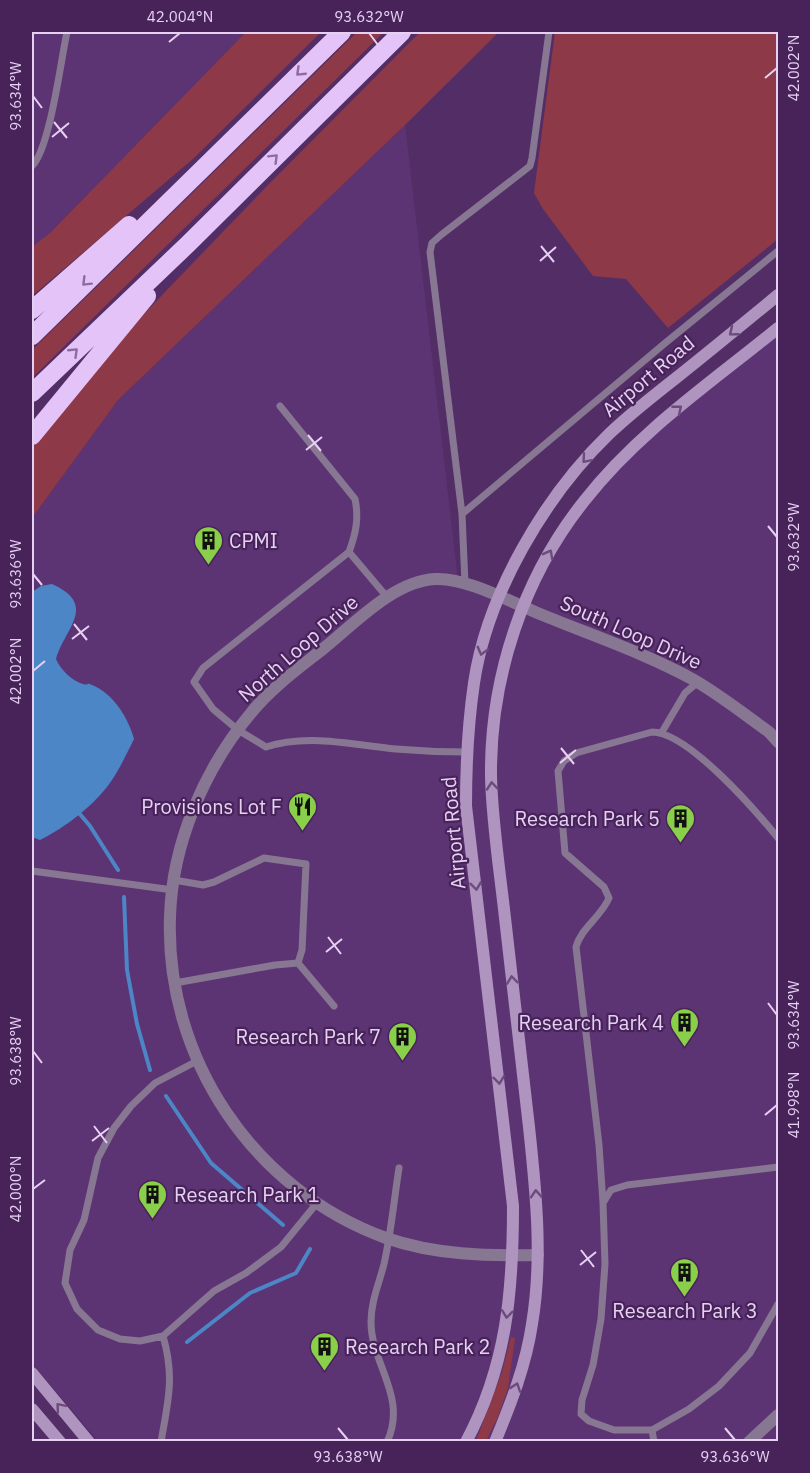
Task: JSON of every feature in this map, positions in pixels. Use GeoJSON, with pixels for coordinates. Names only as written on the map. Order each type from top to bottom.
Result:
{"type":"FeatureCollection","features":[{"type":"Feature","properties":{"kind":"highway"},"geometry":{"type":"LineString","coordinates":[[32,336],[342,32]]}},
{"type":"Feature","properties":{"kind":"highway"},"geometry":{"type":"LineString","coordinates":[[32,393],[244,189],[402,32]]}},
{"type":"Feature","properties":{"kind":"highway"},"geometry":{"type":"LineString","coordinates":[[32,436],[148,294],[244,189]]}},
{"type":"Feature","properties":{"kind":"highway"},"geometry":{"type":"LineString","coordinates":[[32,310],[122,229],[167,202]]}},
{"type":"Feature","properties":{"kind":"main road","name":"Airport Road"},"geometry":{"type":"LineString","coordinates":[[466,1442],[498,1364],[507,1320],[513,1256],[513,1206],[466,806],[466,752],[474,682],[490,622],[517,558],[545,511],[587,457],[631,414],[778,295]]}},
{"type":"Feature","properties":{"kind":"main road"},"geometry":{"type":"LineString","coordinates":[[495,1442],[523,1366],[532,1323],[538,1255],[537,1195],[491,777],[493,730],[505,662],[522,606],[551,549],[585,500],[650,432],[778,328]]}},
{"type":"Feature","properties":{"kind":"main road"},"geometry":{"type":"LineString","coordinates":[[32,1373],[89,1442]]}},
{"type":"Feature","properties":{"kind":"main road"},"geometry":{"type":"LineString","coordinates":[[32,1409],[60,1442]]}},
{"type":"Feature","properties":{"kind":"street","name":"North Loop Drive"},"geometry":{"type":"LineString","coordinates":[[501,596],[450,579],[413,583],[387,597],[262,700],[238,730],[208,777],[195,805],[184,836],[174,885],[170,930],[175,983],[186,1034],[197,1061],[227,1113],[246,1139],[293,1185],[317,1203],[388,1238],[462,1255],[538,1255]]}},
{"type":"Feature","properties":{"kind":"street","name":"South Loop Drive"},"geometry":{"type":"LineString","coordinates":[[501,596],[664,665],[698,682],[769,732],[778,742]]}},
{"type":"Feature","properties":{"kind":"street"},"geometry":{"type":"LineString","coordinates":[[748,1442],[778,1415]]}},
{"type":"Feature","properties":{"kind":"lane"},"geometry":{"type":"LineString","coordinates":[[32,166],[40,153],[50,117],[67,32]]}},
{"type":"Feature","properties":{"kind":"lane"},"geometry":{"type":"LineString","coordinates":[[465,584],[462,514],[430,252],[432,243],[530,166],[549,32]]}},
{"type":"Feature","properties":{"kind":"lane"},"geometry":{"type":"LineString","coordinates":[[462,514],[778,251]]}},
{"type":"Feature","properties":{"kind":"lane"},"geometry":{"type":"LineString","coordinates":[[280,406],[355,499],[357,530],[350,552],[202,668],[194,682],[213,709],[238,730],[266,747],[283,741],[311,739],[398,749],[466,752]]}},
{"type":"Feature","properties":{"kind":"lane"},"geometry":{"type":"LineString","coordinates":[[350,552],[387,597]]}},
{"type":"Feature","properties":{"kind":"lane"},"geometry":{"type":"LineString","coordinates":[[662,732],[685,693],[698,682]]}},
{"type":"Feature","properties":{"kind":"lane"},"geometry":{"type":"LineString","coordinates":[[778,838],[752,806],[712,767],[678,741],[662,732],[652,732],[576,753],[564,761],[558,771],[565,853],[604,887],[609,898],[604,909],[578,937],[576,947],[598,1133],[605,1264],[601,1319],[593,1365],[582,1400],[581,1414],[589,1421],[614,1430],[652,1430],[689,1409],[719,1386],[750,1353],[778,1304]]}},
{"type":"Feature","properties":{"kind":"lane"},"geometry":{"type":"LineString","coordinates":[[32,871],[174,885],[203,885],[264,858],[306,864],[302,950],[298,963]]}},
{"type":"Feature","properties":{"kind":"lane"},"geometry":{"type":"LineString","coordinates":[[175,983],[275,964],[298,963]]}},
{"type":"Feature","properties":{"kind":"lane"},"geometry":{"type":"LineString","coordinates":[[298,963],[334,1006]]}},
{"type":"Feature","properties":{"kind":"lane"},"geometry":{"type":"LineString","coordinates":[[197,1061],[155,1083],[131,1106],[114,1128],[98,1158],[84,1220],[70,1250],[66,1282],[77,1309],[98,1330],[120,1339],[140,1341],[163,1336],[214,1291],[246,1273],[281,1247],[317,1203]]}},
{"type":"Feature","properties":{"kind":"lane"},"geometry":{"type":"LineString","coordinates":[[603,1203],[611,1190],[627,1185],[778,1167]]}},
{"type":"Feature","properties":{"kind":"lane"},"geometry":{"type":"LineString","coordinates":[[387,1442],[392,1432],[394,1406],[371,1324],[374,1295],[384,1264],[399,1168]]}},
{"type":"Feature","properties":{"kind":"lane"},"geometry":{"type":"LineString","coordinates":[[161,1442],[171,1380],[169,1356],[163,1336]]}},
{"type":"Feature","properties":{"kind":"lane"},"geometry":{"type":"LineString","coordinates":[[652,1430],[654,1442]]}},
{"type":"Feature","properties":{"kind":"shaded area"},"geometry":{"type":"Polygon","coordinates":[[[32,32],[246,32],[50,233],[32,247],[32,32]]]}},
{"type":"Feature","properties":{"kind":"shaded area"},"geometry":{"type":"Polygon","coordinates":[[[246,32],[321,32],[194,158],[32,296],[32,247],[50,233],[246,32]]]}},
{"type":"Feature","properties":{"kind":"shaded area"},"geometry":{"type":"Polygon","coordinates":[[[357,32],[384,32],[32,378],[32,350],[357,32]]]}},
{"type":"Feature","properties":{"kind":"shaded area"},"geometry":{"type":"Polygon","coordinates":[[[420,32],[499,32],[118,400],[32,518],[32,448],[78,389],[141,317],[420,32]]]}},
{"type":"Feature","properties":{"kind":"shaded area"},"geometry":{"type":"Polygon","coordinates":[[[555,32],[778,32],[778,239],[668,328],[626,279],[593,276],[543,209],[534,193],[555,32]]]}},
{"type":"Feature","properties":{"kind":"shaded area"},"geometry":{"type":"Polygon","coordinates":[[[405,125],[458,581],[524,605],[552,549],[627,454],[778,333],[778,1441],[98,1441],[32,1363],[32,518],[118,400],[405,125]]]}},
{"type":"Feature","properties":{"kind":"shaded area"},"geometry":{"type":"Polygon","coordinates":[[[511,1337],[515,1338],[508,1388],[486,1441],[476,1441],[502,1372],[511,1337]]]}},
{"type":"Feature","properties":{"kind":"water"},"geometry":{"type":"Polygon","coordinates":[[[52,584],[74,600],[76,609],[71,628],[56,659],[60,667],[75,680],[92,685],[107,694],[124,715],[134,739],[115,775],[89,807],[60,829],[40,840],[32,837],[32,592],[41,586],[52,584]]]}},
{"type":"Feature","properties":{"kind":"waterway"},"geometry":{"type":"LineString","coordinates":[[79,813],[118,870]]}},
{"type":"Feature","properties":{"kind":"waterway"},"geometry":{"type":"LineString","coordinates":[[124,897],[127,970],[137,1024],[150,1070]]}},
{"type":"Feature","properties":{"kind":"waterway"},"geometry":{"type":"LineString","coordinates":[[166,1096],[211,1163],[283,1225]]}},
{"type":"Feature","properties":{"kind":"waterway"},"geometry":{"type":"LineString","coordinates":[[187,1342],[250,1293],[296,1273],[310,1249]]}},
{"type":"Feature","properties":{"kind":"place","name":"CPMI"},"geometry":{"type":"Point","coordinates":[208,566]}},
{"type":"Feature","properties":{"kind":"place","name":"Provisions Lot F"},"geometry":{"type":"Point","coordinates":[303,832]}},
{"type":"Feature","properties":{"kind":"place","name":"Research Park 5"},"geometry":{"type":"Point","coordinates":[681,844]}},
{"type":"Feature","properties":{"kind":"place","name":"Research Park 4"},"geometry":{"type":"Point","coordinates":[685,1048]}},
{"type":"Feature","properties":{"kind":"place","name":"Research Park 7"},"geometry":{"type":"Point","coordinates":[402,1062]}},
{"type":"Feature","properties":{"kind":"place","name":"Research Park 1"},"geometry":{"type":"Point","coordinates":[153,1220]}},
{"type":"Feature","properties":{"kind":"place","name":"Research Park 3"},"geometry":{"type":"Point","coordinates":[685,1298]}},
{"type":"Feature","properties":{"kind":"place","name":"Research Park 2"},"geometry":{"type":"Point","coordinates":[324,1372]}}]}
